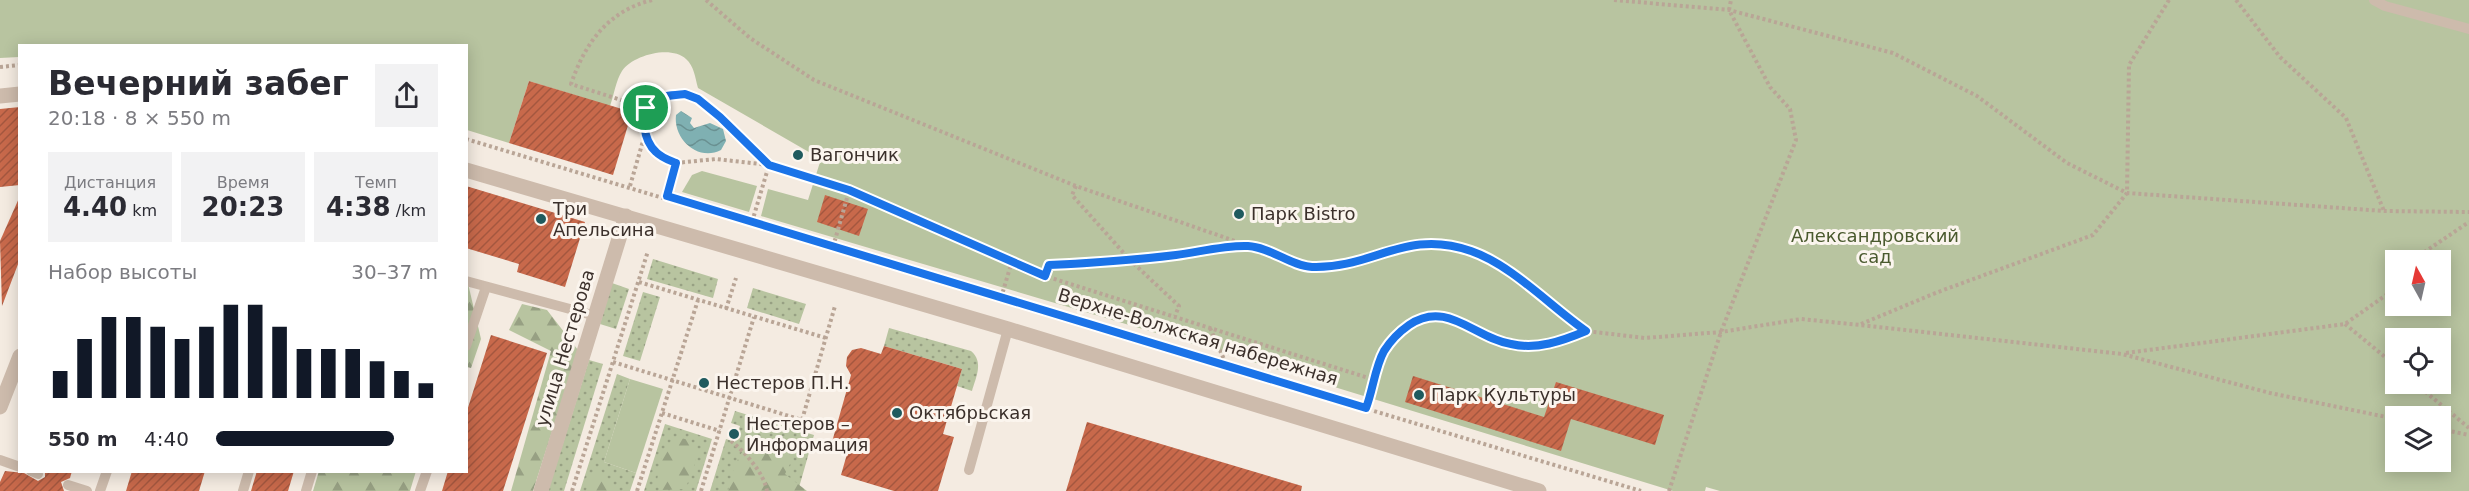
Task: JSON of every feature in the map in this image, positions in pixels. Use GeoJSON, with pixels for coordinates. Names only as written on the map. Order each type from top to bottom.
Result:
{"type":"FeatureCollection","features":[{"type":"Feature","properties":{"kind":"street"},"geometry":{"type":"LineString","coordinates":[[0,96],[18,94]]}},
{"type":"Feature","properties":{"kind":"street"},"geometry":{"type":"LineString","coordinates":[[468,171],[1008,329],[1539,491]]}},
{"type":"Feature","properties":{"kind":"street","name":"улица Нестерова"},"geometry":{"type":"LineString","coordinates":[[541,491],[626,216]]}},
{"type":"Feature","properties":{"kind":"street"},"geometry":{"type":"LineString","coordinates":[[0,407],[18,361]]}},
{"type":"Feature","properties":{"kind":"lane"},"geometry":{"type":"LineString","coordinates":[[2374,0],[2385,6],[2469,29]]}},
{"type":"Feature","properties":{"kind":"lane"},"geometry":{"type":"LineString","coordinates":[[468,282],[596,316]]}},
{"type":"Feature","properties":{"kind":"lane"},"geometry":{"type":"LineString","coordinates":[[468,340],[486,287]]}},
{"type":"Feature","properties":{"kind":"lane"},"geometry":{"type":"LineString","coordinates":[[969,470],[1008,329]]}},
{"type":"Feature","properties":{"kind":"lane"},"geometry":{"type":"LineString","coordinates":[[0,460],[18,466]]}},
{"type":"Feature","properties":{"kind":"lane"},"geometry":{"type":"LineString","coordinates":[[100,491],[105,473]]}},
{"type":"Feature","properties":{"kind":"lane"},"geometry":{"type":"LineString","coordinates":[[243,491],[248,473]]}},
{"type":"Feature","properties":{"kind":"lane"},"geometry":{"type":"LineString","coordinates":[[306,491],[311,473]]}},
{"type":"Feature","properties":{"kind":"lane"},"geometry":{"type":"LineString","coordinates":[[420,491],[426,473]]}},
{"type":"Feature","properties":{"kind":"lane"},"geometry":{"type":"LineString","coordinates":[[68,485],[87,491]]}},
{"type":"Feature","properties":{"kind":"path"},"geometry":{"type":"LineString","coordinates":[[646,108],[571,84],[588,45],[601,28],[616,15],[652,0]]}},
{"type":"Feature","properties":{"kind":"path"},"geometry":{"type":"LineString","coordinates":[[706,0],[750,38],[814,80],[1076,186],[1310,267],[1360,261],[1393,248],[1414,244],[1439,243],[1472,251],[1501,267],[1586,331]]}},
{"type":"Feature","properties":{"kind":"path"},"geometry":{"type":"LineString","coordinates":[[1614,0],[1729,10],[1893,53],[1977,96],[2067,163],[2127,193],[2384,211],[2469,212]]}},
{"type":"Feature","properties":{"kind":"path"},"geometry":{"type":"LineString","coordinates":[[1669,491],[1721,332],[1796,140],[1790,109],[1770,87],[1729,10],[1731,0]]}},
{"type":"Feature","properties":{"kind":"path"},"geometry":{"type":"LineString","coordinates":[[1860,325],[1938,292],[2093,235],[2127,193],[2129,65],[2169,0]]}},
{"type":"Feature","properties":{"kind":"path"},"geometry":{"type":"LineString","coordinates":[[2236,0],[2280,57],[2346,118],[2384,211]]}},
{"type":"Feature","properties":{"kind":"path"},"geometry":{"type":"LineString","coordinates":[[0,67],[18,65]]}},
{"type":"Feature","properties":{"kind":"path"},"geometry":{"type":"LineString","coordinates":[[646,108],[662,97],[685,94],[698,99],[769,165]]}},
{"type":"Feature","properties":{"kind":"path"},"geometry":{"type":"LineString","coordinates":[[630,186],[645,134],[646,108]]}},
{"type":"Feature","properties":{"kind":"path"},"geometry":{"type":"LineString","coordinates":[[645,134],[654,151],[676,163],[716,159],[769,165],[849,190],[1045,276],[1375,380]]}},
{"type":"Feature","properties":{"kind":"path","name":"Верхне-Волжская набережная"},"geometry":{"type":"LineString","coordinates":[[468,140],[667,196],[1641,491]]}},
{"type":"Feature","properties":{"kind":"path"},"geometry":{"type":"LineString","coordinates":[[667,196],[676,163]]}},
{"type":"Feature","properties":{"kind":"path"},"geometry":{"type":"LineString","coordinates":[[752,222],[769,165]]}},
{"type":"Feature","properties":{"kind":"path"},"geometry":{"type":"LineString","coordinates":[[1076,186],[1072,195],[1130,260],[1179,306],[1175,316]]}},
{"type":"Feature","properties":{"kind":"path"},"geometry":{"type":"LineString","coordinates":[[833,247],[849,190]]}},
{"type":"Feature","properties":{"kind":"path"},"geometry":{"type":"LineString","coordinates":[[2427,250],[2469,222]]}},
{"type":"Feature","properties":{"kind":"path"},"geometry":{"type":"LineString","coordinates":[[1045,276],[1049,265],[1130,260],[1249,246]]}},
{"type":"Feature","properties":{"kind":"path"},"geometry":{"type":"LineString","coordinates":[[572,491],[648,251]]}},
{"type":"Feature","properties":{"kind":"path"},"geometry":{"type":"LineString","coordinates":[[1001,297],[1012,261]]}},
{"type":"Feature","properties":{"kind":"path"},"geometry":{"type":"LineString","coordinates":[[726,309],[736,278]]}},
{"type":"Feature","properties":{"kind":"path"},"geometry":{"type":"LineString","coordinates":[[639,282],[826,338]]}},
{"type":"Feature","properties":{"kind":"path"},"geometry":{"type":"LineString","coordinates":[[2122,354],[2345,324],[2385,296]]}},
{"type":"Feature","properties":{"kind":"path"},"geometry":{"type":"LineString","coordinates":[[637,491],[698,300]]}},
{"type":"Feature","properties":{"kind":"path"},"geometry":{"type":"LineString","coordinates":[[613,363],[802,420],[835,306]]}},
{"type":"Feature","properties":{"kind":"path"},"geometry":{"type":"LineString","coordinates":[[1366,408],[1383,352],[1398,332],[1418,319],[1431,315],[1450,316],[1491,339],[1529,347],[1560,342],[1586,331],[1645,338],[1721,332],[1800,319],[1860,325],[2122,354],[2270,393],[2385,417]]}},
{"type":"Feature","properties":{"kind":"path"},"geometry":{"type":"LineString","coordinates":[[701,491],[754,316]]}},
{"type":"Feature","properties":{"kind":"path"},"geometry":{"type":"LineString","coordinates":[[2345,324],[2385,357]]}},
{"type":"Feature","properties":{"kind":"path"},"geometry":{"type":"LineString","coordinates":[[1210,327],[1227,366]]}},
{"type":"Feature","properties":{"kind":"path"},"geometry":{"type":"LineString","coordinates":[[2428,394],[2469,428]]}},
{"type":"Feature","properties":{"kind":"path"},"geometry":{"type":"LineString","coordinates":[[663,412],[720,431]]}},
{"type":"Feature","properties":{"kind":"path"},"geometry":{"type":"LineString","coordinates":[[2451,431],[2469,435]]}},
{"type":"Feature","properties":{"kind":"path"},"geometry":{"type":"LineString","coordinates":[[732,441],[766,484],[767,491]]}},
{"type":"Feature","properties":{"kind":"green space","name":"Александровский сад"},"geometry":{"type":"Polygon","coordinates":[[[0,0],[2469,0],[2469,491],[1720,491],[1706,487],[1705,491],[1673,491],[1227,354],[761,216],[768,189],[808,200],[821,159],[698,88],[691,65],[679,55],[662,52],[643,56],[627,65],[618,79],[610,106],[529,81],[509,143],[468,130],[468,44],[18,44],[18,57],[0,58],[0,0]]]}},
{"type":"Feature","properties":{"kind":"green space"},"geometry":{"type":"Polygon","coordinates":[[[702,171],[757,186],[749,212],[682,192],[692,175],[702,171]]]}},
{"type":"Feature","properties":{"kind":"green space"},"geometry":{"type":"Polygon","coordinates":[[[653,259],[718,279],[713,298],[647,279],[653,259]]]}},
{"type":"Feature","properties":{"kind":"green space"},"geometry":{"type":"Polygon","coordinates":[[[612,283],[629,289],[616,329],[600,324],[612,283]]]}},
{"type":"Feature","properties":{"kind":"green space"},"geometry":{"type":"Polygon","coordinates":[[[468,284],[481,339],[471,368],[468,367],[468,284]]]}},
{"type":"Feature","properties":{"kind":"green space"},"geometry":{"type":"Polygon","coordinates":[[[753,288],[806,304],[799,324],[747,308],[753,288]]]}},
{"type":"Feature","properties":{"kind":"green space"},"geometry":{"type":"Polygon","coordinates":[[[643,292],[660,297],[640,361],[623,356],[643,292]]]}},
{"type":"Feature","properties":{"kind":"green space"},"geometry":{"type":"Polygon","coordinates":[[[522,304],[547,310],[578,350],[533,491],[511,491],[551,351],[509,330],[522,304]]]}},
{"type":"Feature","properties":{"kind":"green space"},"geometry":{"type":"Polygon","coordinates":[[[889,328],[971,351],[978,365],[972,391],[957,386],[962,369],[884,346],[889,328]]]}},
{"type":"Feature","properties":{"kind":"green space"},"geometry":{"type":"Polygon","coordinates":[[[589,360],[603,364],[564,491],[548,491],[589,360]]]}},
{"type":"Feature","properties":{"kind":"green space"},"geometry":{"type":"Polygon","coordinates":[[[617,374],[630,379],[604,462],[636,473],[630,491],[580,491],[617,374]]]}},
{"type":"Feature","properties":{"kind":"green space"},"geometry":{"type":"Polygon","coordinates":[[[630,379],[663,389],[636,473],[604,462],[630,379]]]}},
{"type":"Feature","properties":{"kind":"green space"},"geometry":{"type":"Polygon","coordinates":[[[735,411],[814,435],[798,491],[710,491],[726,439],[735,442],[740,426],[731,423],[735,411]]]}},
{"type":"Feature","properties":{"kind":"green space"},"geometry":{"type":"Polygon","coordinates":[[[665,424],[712,439],[696,491],[644,491],[665,424]]]}},
{"type":"Feature","properties":{"kind":"green space"},"geometry":{"type":"Polygon","coordinates":[[[675,437],[690,440],[694,446],[695,464],[685,489],[662,490],[657,482],[660,463],[667,446],[675,437]]]}},
{"type":"Feature","properties":{"kind":"green space"},"geometry":{"type":"Polygon","coordinates":[[[758,438],[782,440],[791,462],[785,474],[807,491],[728,491],[734,468],[741,454],[751,442],[758,438]]]}},
{"type":"Feature","properties":{"kind":"green space"},"geometry":{"type":"Polygon","coordinates":[[[601,471],[619,491],[586,491],[591,477],[601,471]]]}},
{"type":"Feature","properties":{"kind":"green space"},"geometry":{"type":"Polygon","coordinates":[[[318,473],[415,473],[410,491],[313,491],[318,473]]]}},
{"type":"Feature","properties":{"kind":"water"},"geometry":{"type":"Polygon","coordinates":[[[681,111],[692,118],[690,123],[694,128],[710,123],[723,129],[726,141],[721,150],[704,153],[689,146],[683,140],[676,124],[676,115],[681,111]]]}},
{"type":"Feature","properties":{"kind":"building"},"geometry":{"type":"Polygon","coordinates":[[[529,81],[632,112],[613,175],[509,143],[529,81]]]}},
{"type":"Feature","properties":{"kind":"building"},"geometry":{"type":"Polygon","coordinates":[[[18,107],[18,185],[0,187],[0,109],[18,107]]]}},
{"type":"Feature","properties":{"kind":"building"},"geometry":{"type":"Polygon","coordinates":[[[468,187],[585,222],[565,287],[517,272],[519,264],[468,249],[468,187]]]}},
{"type":"Feature","properties":{"kind":"building"},"geometry":{"type":"Polygon","coordinates":[[[825,195],[868,209],[859,236],[817,222],[825,195]]]}},
{"type":"Feature","properties":{"kind":"building"},"geometry":{"type":"Polygon","coordinates":[[[18,200],[18,264],[2,306],[0,241],[18,200]]]}},
{"type":"Feature","properties":{"kind":"building"},"geometry":{"type":"Polygon","coordinates":[[[491,335],[547,353],[503,491],[442,491],[447,473],[468,473],[468,408],[491,335]]]}},
{"type":"Feature","properties":{"kind":"building","name":"Октябрьская"},"geometry":{"type":"Polygon","coordinates":[[[884,346],[962,369],[943,434],[954,437],[938,491],[894,491],[841,475],[849,447],[832,442],[851,375],[846,366],[847,357],[852,350],[861,348],[881,354],[884,346]]]}},
{"type":"Feature","properties":{"kind":"building"},"geometry":{"type":"Polygon","coordinates":[[[1413,376],[1544,417],[1556,382],[1664,415],[1655,445],[1571,419],[1561,451],[1405,402],[1413,376]]]}},
{"type":"Feature","properties":{"kind":"building"},"geometry":{"type":"Polygon","coordinates":[[[1087,422],[1302,486],[1301,491],[1066,491],[1087,422]]]}},
{"type":"Feature","properties":{"kind":"building"},"geometry":{"type":"Polygon","coordinates":[[[5,471],[24,473],[38,481],[45,477],[45,473],[71,473],[70,478],[61,482],[64,491],[0,491],[0,482],[5,471]]]}},
{"type":"Feature","properties":{"kind":"building"},"geometry":{"type":"Polygon","coordinates":[[[131,473],[204,473],[199,491],[126,491],[131,473]]]}},
{"type":"Feature","properties":{"kind":"building"},"geometry":{"type":"Polygon","coordinates":[[[256,473],[293,473],[288,491],[251,491],[256,473]]]}},
{"type":"Feature","properties":{"kind":"place","name":"Вагончик"},"geometry":{"type":"Point","coordinates":[798,155]}},
{"type":"Feature","properties":{"kind":"place","name":"Парк Bistro"},"geometry":{"type":"Point","coordinates":[1239,214]}},
{"type":"Feature","properties":{"kind":"place","name":"Три Апельсина"},"geometry":{"type":"Point","coordinates":[541,219]}},
{"type":"Feature","properties":{"kind":"place","name":"Нестеров П.Н."},"geometry":{"type":"Point","coordinates":[704,383]}},
{"type":"Feature","properties":{"kind":"place","name":"Парк Культуры"},"geometry":{"type":"Point","coordinates":[1419,395]}},
{"type":"Feature","properties":{"kind":"place","name":"Октябрьская"},"geometry":{"type":"Point","coordinates":[897,413]}},
{"type":"Feature","properties":{"kind":"place","name":"Нестеров – Информация"},"geometry":{"type":"Point","coordinates":[734,434]}},
{"type":"Feature","properties":{"kind":"route"},"geometry":{"type":"LineString","coordinates":[[685,94],[698,99],[751,145],[769,165],[849,190],[1045,276],[1049,265],[1140,259],[1249,246],[1310,267],[1340,265],[1360,261],[1393,248],[1439,243],[1472,251],[1501,267],[1586,331],[1560,342],[1529,347],[1491,339],[1450,316],[1431,315],[1418,319],[1398,332],[1383,352],[1366,408],[667,196],[676,163],[661,157],[649,144],[645,134],[646,108],[652,102],[672,95],[685,94]]}}]}
